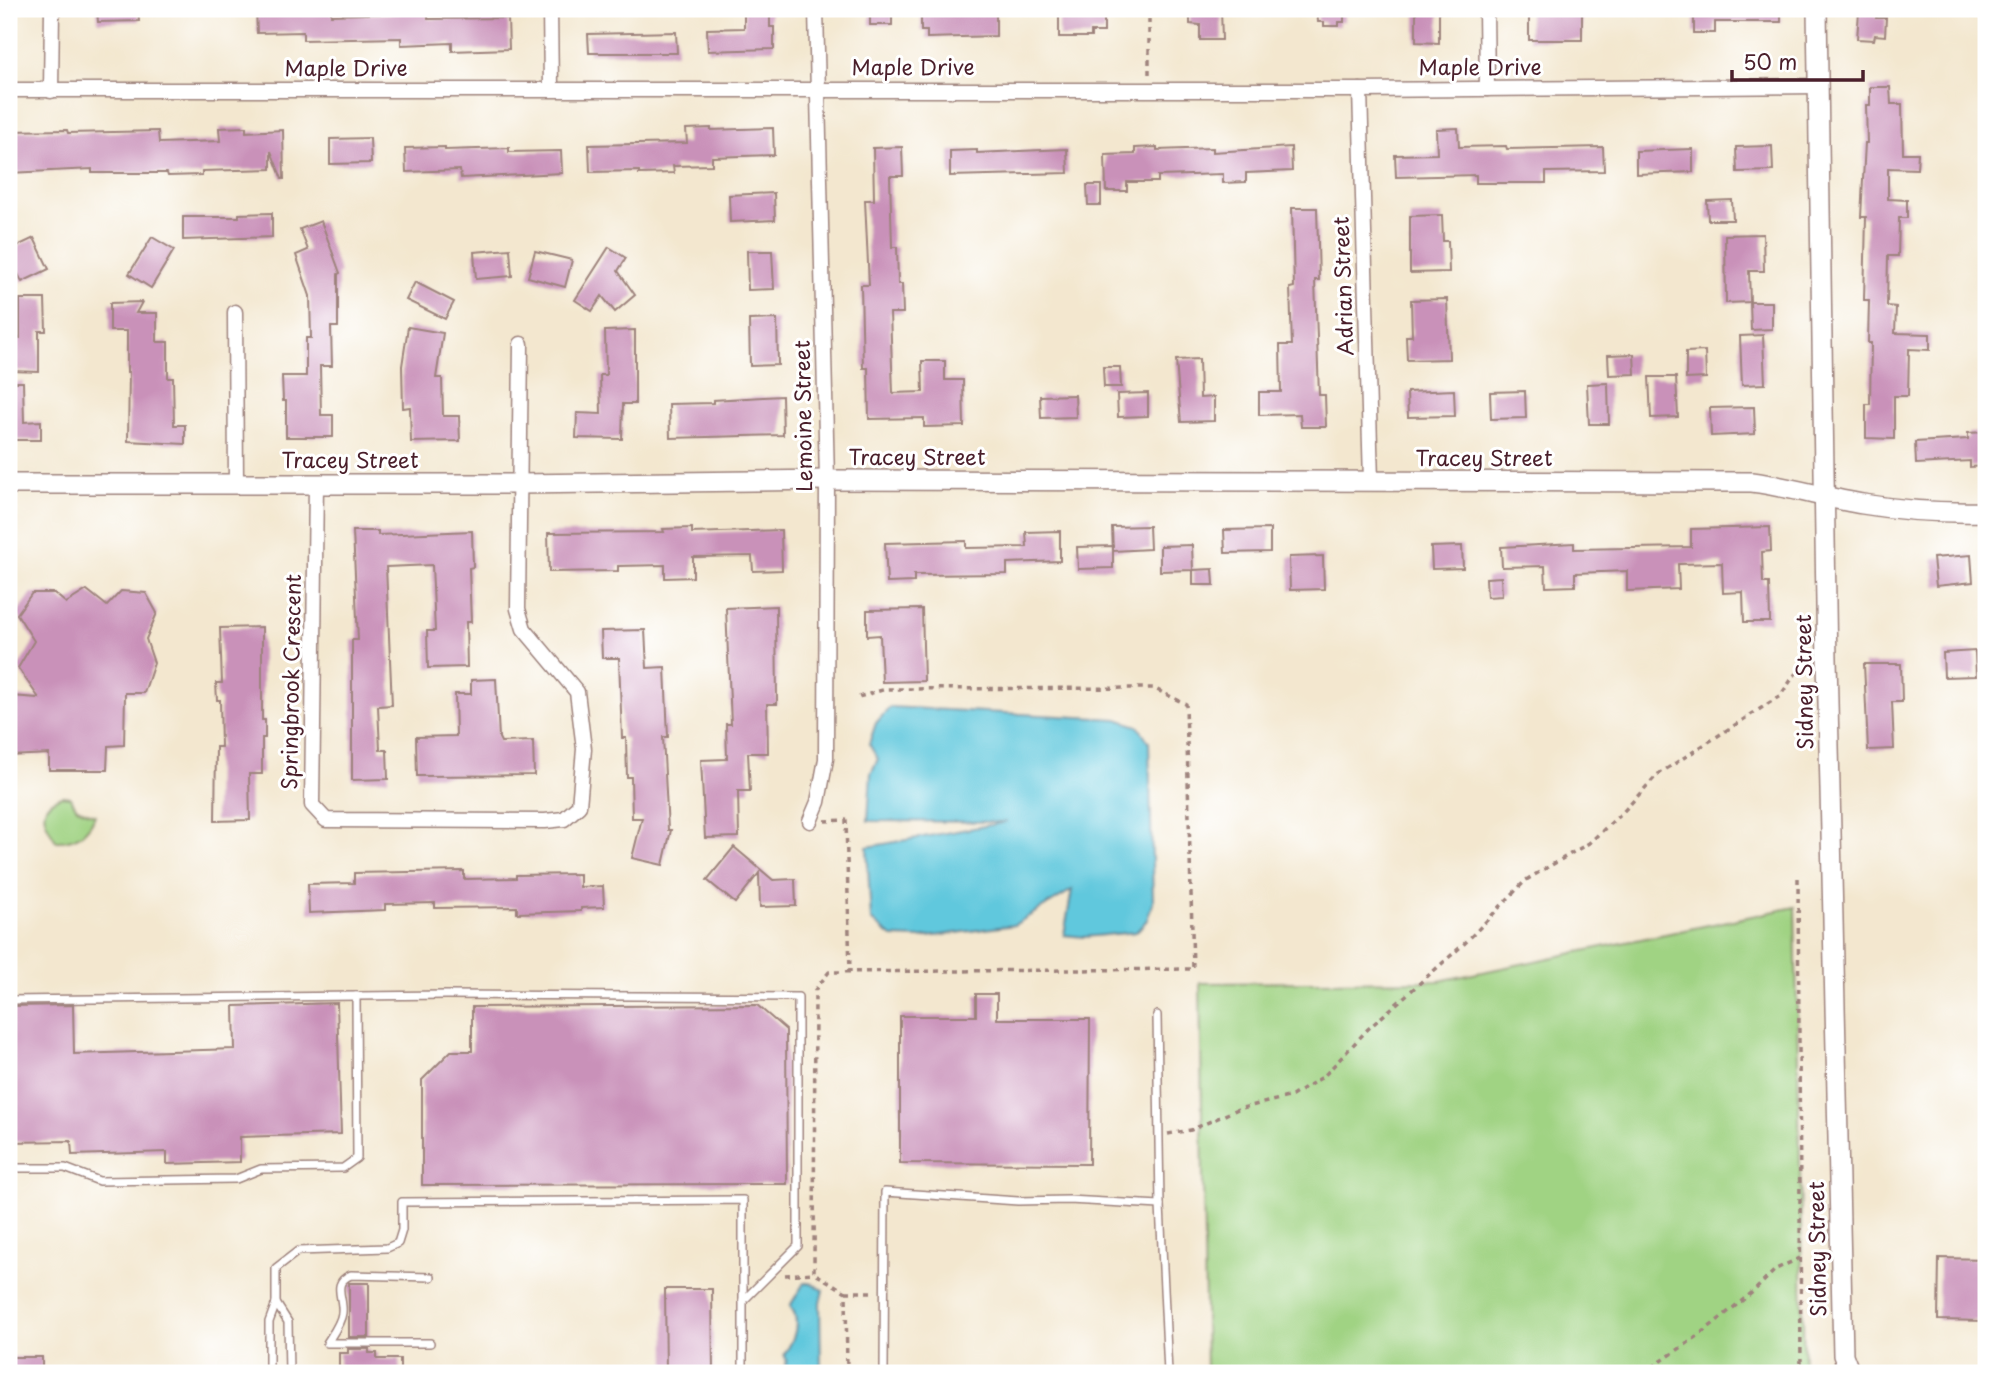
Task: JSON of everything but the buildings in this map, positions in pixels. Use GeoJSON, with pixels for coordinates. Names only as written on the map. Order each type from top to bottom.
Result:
{"type":"FeatureCollection","features":[{"type":"Feature","properties":{"kind":"street"},"geometry":{"type":"LineString","coordinates":[[51,9],[51,91]]}},
{"type":"Feature","properties":{"kind":"street"},"geometry":{"type":"LineString","coordinates":[[550,9],[551,88]]}},
{"type":"Feature","properties":{"kind":"street","name":"Lemoine Street"},"geometry":{"type":"LineString","coordinates":[[810,821],[818,802],[826,759],[827,480],[816,9]]}},
{"type":"Feature","properties":{"kind":"street"},"geometry":{"type":"LineString","coordinates":[[1486,9],[1487,89]]}},
{"type":"Feature","properties":{"kind":"street","name":"Sidney Street"},"geometry":{"type":"LineString","coordinates":[[1817,9],[1823,495],[1847,1364],[1835,1373]]}},
{"type":"Feature","properties":{"kind":"street","name":"Maple Drive"},"geometry":{"type":"LineString","coordinates":[[9,90],[1360,90],[1818,86]]}},
{"type":"Feature","properties":{"kind":"street","name":"Adrian Street"},"geometry":{"type":"LineString","coordinates":[[1360,90],[1371,481]]}},
{"type":"Feature","properties":{"kind":"street"},"geometry":{"type":"LineString","coordinates":[[235,312],[236,485]]}},
{"type":"Feature","properties":{"kind":"street","name":"Springbrook Crescent"},"geometry":{"type":"LineString","coordinates":[[316,484],[312,805],[326,820],[564,819],[579,806],[584,749],[577,691],[524,629],[518,610],[521,344]]}},
{"type":"Feature","properties":{"kind":"street","name":"Tracey Street"},"geometry":{"type":"LineString","coordinates":[[9,484],[519,484],[827,480],[1752,482],[1903,510],[1986,512]]}},
{"type":"Feature","properties":{"kind":"lane"},"geometry":{"type":"LineString","coordinates":[[9,1000],[356,996],[798,997],[799,1246],[743,1301]]}},
{"type":"Feature","properties":{"kind":"lane"},"geometry":{"type":"LineString","coordinates":[[9,1168],[65,1168],[99,1181],[236,1179],[261,1169],[343,1168],[357,1158],[356,996]]}},
{"type":"Feature","properties":{"kind":"lane"},"geometry":{"type":"LineString","coordinates":[[1157,1015],[1160,1205],[1168,1373]]}},
{"type":"Feature","properties":{"kind":"lane"},"geometry":{"type":"LineString","coordinates":[[884,1373],[885,1192],[1160,1205]]}},
{"type":"Feature","properties":{"kind":"lane"},"geometry":{"type":"LineString","coordinates":[[269,1373],[269,1322],[276,1303],[276,1268],[298,1251],[387,1248],[398,1243],[402,1230],[402,1202],[743,1200],[743,1373]]}},
{"type":"Feature","properties":{"kind":"lane"},"geometry":{"type":"LineString","coordinates":[[430,1343],[327,1343],[342,1316],[338,1286],[342,1279],[351,1275],[431,1277]]}},
{"type":"Feature","properties":{"kind":"lane"},"geometry":{"type":"LineString","coordinates":[[276,1303],[288,1322],[289,1373]]}},
{"type":"Feature","properties":{"kind":"path"},"geometry":{"type":"LineString","coordinates":[[1149,9],[1149,89]]}},
{"type":"Feature","properties":{"kind":"path"},"geometry":{"type":"LineString","coordinates":[[1159,1135],[1191,1130],[1238,1109],[1292,1096],[1324,1076],[1368,1029],[1464,944],[1526,880],[1589,843],[1623,812],[1657,775],[1780,696],[1796,673]]}},
{"type":"Feature","properties":{"kind":"path"},"geometry":{"type":"LineString","coordinates":[[814,1273],[815,990],[829,972],[1193,969],[1186,704],[1153,688],[886,689],[855,698]]}},
{"type":"Feature","properties":{"kind":"path"},"geometry":{"type":"LineString","coordinates":[[810,821],[846,820],[850,972]]}},
{"type":"Feature","properties":{"kind":"path"},"geometry":{"type":"LineString","coordinates":[[1798,878],[1801,1373]]}},
{"type":"Feature","properties":{"kind":"path"},"geometry":{"type":"LineString","coordinates":[[1644,1373],[1698,1336],[1754,1291],[1776,1269],[1800,1258]]}},
{"type":"Feature","properties":{"kind":"path"},"geometry":{"type":"LineString","coordinates":[[772,1272],[779,1275],[814,1273],[846,1292],[884,1293]]}},
{"type":"Feature","properties":{"kind":"path"},"geometry":{"type":"LineString","coordinates":[[846,1292],[847,1373]]}},
{"type":"Feature","properties":{"kind":"green space"},"geometry":{"type":"Polygon","coordinates":[[[62,796],[70,797],[77,808],[95,815],[89,827],[80,835],[69,840],[56,841],[44,815],[48,804],[62,796]]]}},
{"type":"Feature","properties":{"kind":"green space"},"geometry":{"type":"Polygon","coordinates":[[[1795,907],[1804,1373],[1206,1373],[1200,983],[1439,981],[1795,907]]]}},
{"type":"Feature","properties":{"kind":"water"},"geometry":{"type":"Polygon","coordinates":[[[890,707],[1117,719],[1138,726],[1149,742],[1153,901],[1147,920],[1136,932],[1084,937],[1064,935],[1072,890],[1014,925],[920,938],[892,937],[871,920],[867,847],[1007,822],[868,821],[871,773],[878,759],[869,744],[876,723],[890,707]]]}},
{"type":"Feature","properties":{"kind":"water"},"geometry":{"type":"Polygon","coordinates":[[[804,1283],[811,1283],[823,1290],[820,1303],[821,1373],[787,1373],[784,1370],[787,1361],[784,1354],[791,1343],[796,1324],[790,1306],[804,1283]]]}}]}
